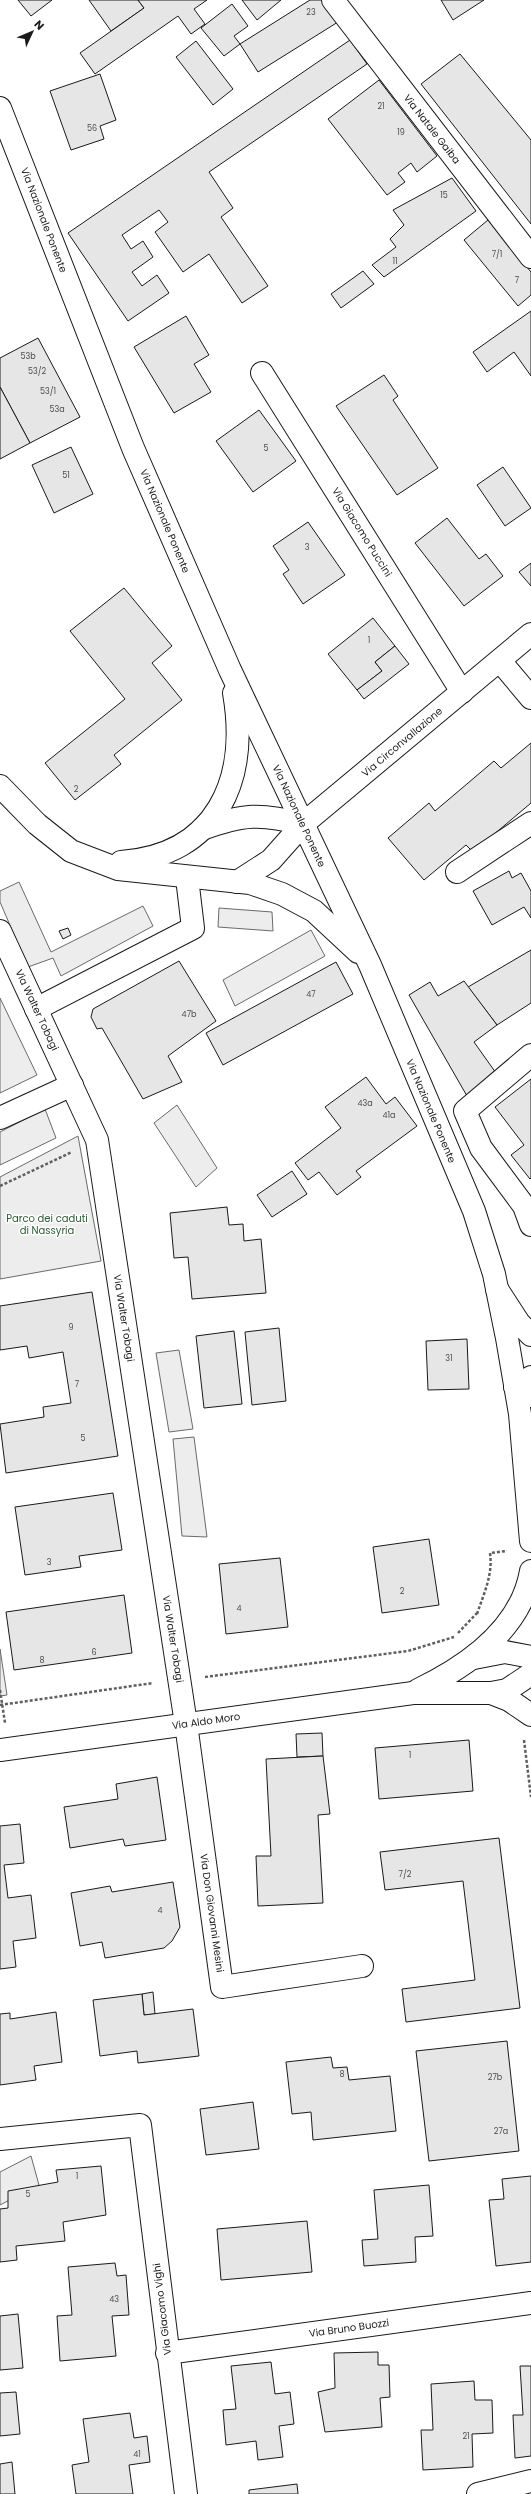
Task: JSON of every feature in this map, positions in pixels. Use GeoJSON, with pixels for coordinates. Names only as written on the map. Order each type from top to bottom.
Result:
{"type":"FeatureCollection","features":[{"type":"Feature","properties":{"kind":"street","name":"Via Natale Gaiba"},"geometry":{"type":"LineString","coordinates":[[333,0],[531,257]]}},
{"type":"Feature","properties":{"kind":"street","name":"Via Nazionale Ponente"},"geometry":{"type":"LineString","coordinates":[[0,108],[133,448],[230,670],[370,964],[474,1211],[526,1387],[520,1414],[528,1481],[531,1541]]}},
{"type":"Feature","properties":{"kind":"street","name":"Via Giacomo Puccini"},"geometry":{"type":"LineString","coordinates":[[262,373],[462,692]]}},
{"type":"Feature","properties":{"kind":"street","name":"Via Circonvallazione"},"geometry":{"type":"LineString","coordinates":[[237,882],[271,860],[304,824],[531,634]]}},
{"type":"Feature","properties":{"kind":"street"},"geometry":{"type":"LineString","coordinates":[[500,661],[531,698]]}},
{"type":"Feature","properties":{"kind":"street"},"geometry":{"type":"LineString","coordinates":[[103,864],[157,857],[182,843],[201,829],[215,814],[226,795],[237,759],[238,715],[230,670]]}},
{"type":"Feature","properties":{"kind":"street"},"geometry":{"type":"LineString","coordinates":[[0,786],[37,824],[71,851],[118,869],[187,878],[250,883],[282,894],[314,911],[340,933],[370,964]]}},
{"type":"Feature","properties":{"kind":"street"},"geometry":{"type":"LineString","coordinates":[[201,829],[248,815],[272,816],[304,824]]}},
{"type":"Feature","properties":{"kind":"street"},"geometry":{"type":"LineString","coordinates":[[457,872],[531,823]]}},
{"type":"Feature","properties":{"kind":"street"},"geometry":{"type":"LineString","coordinates":[[36,1009],[193,928],[187,878]]}},
{"type":"Feature","properties":{"kind":"street","name":"Via Walter Tobagi"},"geometry":{"type":"LineString","coordinates":[[0,931],[97,1140],[186,1724]]}},
{"type":"Feature","properties":{"kind":"street"},"geometry":{"type":"LineString","coordinates":[[531,1055],[465,1111],[482,1148],[524,1206],[531,1225]]}},
{"type":"Feature","properties":{"kind":"street"},"geometry":{"type":"LineString","coordinates":[[0,1118],[72,1085]]}},
{"type":"Feature","properties":{"kind":"street"},"geometry":{"type":"LineString","coordinates":[[497,1289],[519,1323],[531,1335]]}},
{"type":"Feature","properties":{"kind":"street","name":"Via Aldo Moro"},"geometry":{"type":"LineString","coordinates":[[413,1693],[448,1676],[473,1658],[501,1631],[528,1588],[531,1571]]}},
{"type":"Feature","properties":{"kind":"street","name":"Via Aldo Moro"},"geometry":{"type":"LineString","coordinates":[[473,1658],[505,1652],[531,1657]]}},
{"type":"Feature","properties":{"kind":"street","name":"Via Aldo Moro"},"geometry":{"type":"LineString","coordinates":[[4,1749],[413,1693],[491,1693],[507,1690],[531,1674]]}},
{"type":"Feature","properties":{"kind":"street","name":"Via Aldo Moro"},"geometry":{"type":"LineString","coordinates":[[491,1693],[509,1700],[531,1715]]}},
{"type":"Feature","properties":{"kind":"street","name":"Via Don Giovanni Mesini"},"geometry":{"type":"LineString","coordinates":[[186,1724],[222,1987],[362,1966]]}},
{"type":"Feature","properties":{"kind":"street","name":"Via Giacomo Vighi"},"geometry":{"type":"LineString","coordinates":[[0,2139],[140,2125],[167,2353],[186,2494]]}},
{"type":"Feature","properties":{"kind":"street","name":"Via Bruno Buozzi"},"geometry":{"type":"LineString","coordinates":[[167,2353],[531,2303]]}},
{"type":"Feature","properties":{"kind":"street"},"geometry":{"type":"LineString","coordinates":[[478,2494],[531,2481]]}},
{"type":"Feature","properties":{"kind":"path"},"geometry":{"type":"LineString","coordinates":[[0,1186],[97,1140]]}},
{"type":"Feature","properties":{"kind":"path"},"geometry":{"type":"LineString","coordinates":[[1,1704],[408,1651],[455,1637],[477,1613]]}},
{"type":"Feature","properties":{"kind":"path"},"geometry":{"type":"LineString","coordinates":[[0,1690],[4,1749]]}},
{"type":"Feature","properties":{"kind":"shaded area"},"geometry":{"type":"Polygon","coordinates":[[[19,882],[51,952],[143,906],[153,926],[61,976],[53,958],[28,967],[0,902],[0,891],[19,882]]]}},
{"type":"Feature","properties":{"kind":"shaded area"},"geometry":{"type":"Polygon","coordinates":[[[219,908],[272,912],[273,931],[218,927],[219,908]]]}},
{"type":"Feature","properties":{"kind":"shaded area"},"geometry":{"type":"Polygon","coordinates":[[[311,930],[325,956],[235,1006],[223,980],[311,930]]]}},
{"type":"Feature","properties":{"kind":"shaded area"},"geometry":{"type":"Polygon","coordinates":[[[0,998],[37,1075],[0,1093],[0,998]]]}},
{"type":"Feature","properties":{"kind":"shaded area"},"geometry":{"type":"Polygon","coordinates":[[[177,1105],[217,1168],[196,1187],[154,1123],[177,1105]]]}},
{"type":"Feature","properties":{"kind":"shaded area"},"geometry":{"type":"Polygon","coordinates":[[[45,1109],[56,1138],[0,1165],[0,1132],[45,1109]]]}},
{"type":"Feature","properties":{"kind":"shaded area","name":"Parco dei caduti di Nassyria"},"geometry":{"type":"Polygon","coordinates":[[[78,1136],[101,1261],[0,1279],[0,1177],[78,1136]]]}},
{"type":"Feature","properties":{"kind":"shaded area"},"geometry":{"type":"Polygon","coordinates":[[[179,1350],[193,1429],[169,1432],[156,1353],[179,1350]]]}},
{"type":"Feature","properties":{"kind":"shaded area"},"geometry":{"type":"Polygon","coordinates":[[[194,1437],[207,1537],[182,1536],[173,1439],[194,1437]]]}},
{"type":"Feature","properties":{"kind":"shaded area"},"geometry":{"type":"Polygon","coordinates":[[[0,1649],[7,1695],[0,1696],[0,1649]]]}},
{"type":"Feature","properties":{"kind":"shaded area"},"geometry":{"type":"Polygon","coordinates":[[[31,2156],[39,2185],[0,2205],[0,2172],[31,2156]]]}},
{"type":"Feature","properties":{"kind":"building"},"geometry":{"type":"Polygon","coordinates":[[[18,0],[52,0],[31,16],[18,0]]]}},
{"type":"Feature","properties":{"kind":"building"},"geometry":{"type":"Polygon","coordinates":[[[89,0],[138,0],[144,8],[111,31],[89,0]]]}},
{"type":"Feature","properties":{"kind":"building"},"geometry":{"type":"Polygon","coordinates":[[[138,0],[207,0],[194,9],[205,24],[191,34],[178,16],[95,74],[80,53],[144,8],[138,0]]]}},
{"type":"Feature","properties":{"kind":"building"},"geometry":{"type":"Polygon","coordinates":[[[242,0],[281,0],[257,20],[242,0]]]}},
{"type":"Feature","properties":{"kind":"building"},"geometry":{"type":"Polygon","coordinates":[[[310,0],[325,0],[338,22],[258,72],[240,44],[310,0]]]}},
{"type":"Feature","properties":{"kind":"building"},"geometry":{"type":"Polygon","coordinates":[[[441,0],[484,0],[453,20],[441,0]]]}},
{"type":"Feature","properties":{"kind":"building"},"geometry":{"type":"Polygon","coordinates":[[[232,4],[248,26],[234,36],[240,44],[224,56],[201,28],[232,4]]]}},
{"type":"Feature","properties":{"kind":"building"},"geometry":{"type":"Polygon","coordinates":[[[350,40],[367,64],[209,172],[233,208],[221,217],[268,286],[242,303],[209,254],[183,272],[155,232],[168,222],[159,210],[122,235],[131,249],[143,241],[153,257],[132,272],[142,286],[157,275],[169,293],[128,321],[68,233],[350,40]]]}},
{"type":"Feature","properties":{"kind":"building"},"geometry":{"type":"Polygon","coordinates":[[[196,41],[233,89],[213,105],[176,57],[196,41]]]}},
{"type":"Feature","properties":{"kind":"building"},"geometry":{"type":"Polygon","coordinates":[[[460,54],[531,140],[531,224],[421,84],[460,54]]]}},
{"type":"Feature","properties":{"kind":"building"},"geometry":{"type":"Polygon","coordinates":[[[100,74],[116,120],[100,126],[104,139],[71,150],[50,91],[100,74]]]}},
{"type":"Feature","properties":{"kind":"building"},"geometry":{"type":"Polygon","coordinates":[[[379,80],[437,156],[417,172],[411,163],[398,173],[405,182],[387,195],[328,119],[379,80]]]}},
{"type":"Feature","properties":{"kind":"building"},"geometry":{"type":"Polygon","coordinates":[[[452,178],[476,211],[384,277],[372,265],[396,247],[390,239],[404,225],[393,210],[452,178]]]}},
{"type":"Feature","properties":{"kind":"building"},"geometry":{"type":"Polygon","coordinates":[[[488,220],[531,272],[531,295],[518,306],[464,240],[488,220]]]}},
{"type":"Feature","properties":{"kind":"building"},"geometry":{"type":"Polygon","coordinates":[[[363,271],[374,284],[341,308],[331,294],[363,271]]]}},
{"type":"Feature","properties":{"kind":"building"},"geometry":{"type":"Polygon","coordinates":[[[531,311],[531,376],[514,352],[487,372],[473,352],[531,311]]]}},
{"type":"Feature","properties":{"kind":"building"},"geometry":{"type":"Polygon","coordinates":[[[186,316],[209,355],[194,364],[211,392],[174,413],[134,347],[186,316]]]}},
{"type":"Feature","properties":{"kind":"building"},"geometry":{"type":"Polygon","coordinates":[[[38,338],[80,417],[30,443],[0,387],[0,358],[38,338]]]}},
{"type":"Feature","properties":{"kind":"building"},"geometry":{"type":"Polygon","coordinates":[[[384,375],[398,396],[393,400],[438,468],[397,495],[336,406],[384,375]]]}},
{"type":"Feature","properties":{"kind":"building"},"geometry":{"type":"Polygon","coordinates":[[[0,387],[30,443],[0,459],[0,387]]]}},
{"type":"Feature","properties":{"kind":"building"},"geometry":{"type":"Polygon","coordinates":[[[259,410],[296,461],[253,492],[216,441],[259,410]]]}},
{"type":"Feature","properties":{"kind":"building"},"geometry":{"type":"Polygon","coordinates":[[[71,447],[93,494],[54,513],[32,465],[71,447]]]}},
{"type":"Feature","properties":{"kind":"building"},"geometry":{"type":"Polygon","coordinates":[[[503,467],[531,508],[505,526],[477,485],[503,467]]]}},
{"type":"Feature","properties":{"kind":"building"},"geometry":{"type":"Polygon","coordinates":[[[447,518],[479,559],[486,554],[503,576],[464,606],[415,543],[447,518]]]}},
{"type":"Feature","properties":{"kind":"building"},"geometry":{"type":"Polygon","coordinates":[[[308,522],[345,575],[303,604],[283,574],[289,570],[273,546],[308,522]]]}},
{"type":"Feature","properties":{"kind":"building"},"geometry":{"type":"Polygon","coordinates":[[[531,563],[531,586],[519,572],[531,563]]]}},
{"type":"Feature","properties":{"kind":"building"},"geometry":{"type":"Polygon","coordinates":[[[124,588],[172,646],[152,663],[182,700],[114,755],[121,764],[75,800],[45,763],[125,699],[70,631],[124,588]]]}},
{"type":"Feature","properties":{"kind":"building"},"geometry":{"type":"Polygon","coordinates":[[[373,618],[395,646],[375,662],[382,671],[357,690],[328,654],[373,618]]]}},
{"type":"Feature","properties":{"kind":"building"},"geometry":{"type":"Polygon","coordinates":[[[395,646],[409,664],[364,699],[357,690],[382,671],[375,662],[395,646]]]}},
{"type":"Feature","properties":{"kind":"building"},"geometry":{"type":"Polygon","coordinates":[[[531,743],[531,803],[473,852],[466,845],[424,880],[388,838],[429,803],[435,811],[494,761],[501,768],[531,743]]]}},
{"type":"Feature","properties":{"kind":"building"},"geometry":{"type":"Polygon","coordinates":[[[509,871],[512,878],[521,873],[531,891],[531,918],[524,907],[492,925],[473,891],[509,871]]]}},
{"type":"Feature","properties":{"kind":"building"},"geometry":{"type":"Polygon","coordinates":[[[68,928],[71,935],[63,939],[59,931],[68,928]]]}},
{"type":"Feature","properties":{"kind":"building"},"geometry":{"type":"Polygon","coordinates":[[[531,950],[531,1003],[497,1025],[468,987],[531,950]]]}},
{"type":"Feature","properties":{"kind":"building"},"geometry":{"type":"Polygon","coordinates":[[[179,961],[216,1021],[168,1056],[182,1082],[143,1099],[102,1028],[97,1029],[91,1017],[93,1009],[179,961]]]}},
{"type":"Feature","properties":{"kind":"building"},"geometry":{"type":"Polygon","coordinates":[[[336,962],[353,994],[223,1065],[206,1033],[336,962]]]}},
{"type":"Feature","properties":{"kind":"building"},"geometry":{"type":"Polygon","coordinates":[[[464,981],[497,1025],[474,1042],[496,1073],[467,1096],[409,995],[430,982],[438,996],[464,981]]]}},
{"type":"Feature","properties":{"kind":"building"},"geometry":{"type":"Polygon","coordinates":[[[366,1077],[386,1104],[395,1097],[417,1126],[356,1171],[361,1177],[337,1195],[319,1172],[308,1180],[295,1163],[341,1128],[325,1107],[366,1077]]]}},
{"type":"Feature","properties":{"kind":"building"},"geometry":{"type":"Polygon","coordinates":[[[531,1079],[530,1179],[511,1155],[524,1145],[495,1107],[531,1079]]]}},
{"type":"Feature","properties":{"kind":"building"},"geometry":{"type":"Polygon","coordinates":[[[292,1171],[307,1194],[272,1217],[257,1195],[292,1171]]]}},
{"type":"Feature","properties":{"kind":"building"},"geometry":{"type":"Polygon","coordinates":[[[227,1207],[229,1225],[243,1224],[244,1241],[261,1239],[266,1293],[192,1299],[188,1257],[174,1258],[170,1213],[227,1207]]]}},
{"type":"Feature","properties":{"kind":"building"},"geometry":{"type":"Polygon","coordinates":[[[92,1292],[118,1456],[6,1473],[0,1424],[44,1417],[43,1407],[71,1403],[63,1352],[29,1358],[27,1346],[0,1350],[0,1306],[92,1292]]]}},
{"type":"Feature","properties":{"kind":"building"},"geometry":{"type":"Polygon","coordinates":[[[279,1328],[286,1401],[252,1405],[245,1332],[279,1328]]]}},
{"type":"Feature","properties":{"kind":"building"},"geometry":{"type":"Polygon","coordinates":[[[234,1331],[242,1404],[204,1408],[196,1336],[234,1331]]]}},
{"type":"Feature","properties":{"kind":"building"},"geometry":{"type":"Polygon","coordinates":[[[467,1339],[469,1389],[428,1390],[426,1341],[467,1339]]]}},
{"type":"Feature","properties":{"kind":"building"},"geometry":{"type":"Polygon","coordinates":[[[113,1493],[122,1550],[79,1556],[81,1567],[25,1575],[15,1507],[113,1493]]]}},
{"type":"Feature","properties":{"kind":"building"},"geometry":{"type":"Polygon","coordinates":[[[429,1539],[439,1605],[382,1613],[373,1547],[429,1539]]]}},
{"type":"Feature","properties":{"kind":"building"},"geometry":{"type":"Polygon","coordinates":[[[280,1558],[288,1627],[226,1634],[219,1564],[280,1558]]]}},
{"type":"Feature","properties":{"kind":"building"},"geometry":{"type":"Polygon","coordinates":[[[124,1595],[132,1653],[14,1670],[6,1612],[124,1595]]]}},
{"type":"Feature","properties":{"kind":"building"},"geometry":{"type":"Polygon","coordinates":[[[322,1733],[323,1756],[297,1757],[296,1734],[322,1733]]]}},
{"type":"Feature","properties":{"kind":"building"},"geometry":{"type":"Polygon","coordinates":[[[469,1740],[473,1791],[379,1799],[375,1748],[469,1740]]]}},
{"type":"Feature","properties":{"kind":"building"},"geometry":{"type":"Polygon","coordinates":[[[323,1756],[330,1814],[318,1815],[323,1903],[258,1906],[256,1856],[271,1856],[266,1759],[323,1756]]]}},
{"type":"Feature","properties":{"kind":"building"},"geometry":{"type":"Polygon","coordinates":[[[157,1777],[166,1840],[125,1846],[123,1839],[70,1848],[64,1807],[118,1799],[116,1784],[157,1777]]]}},
{"type":"Feature","properties":{"kind":"building"},"geometry":{"type":"Polygon","coordinates":[[[20,1824],[24,1863],[4,1865],[8,1898],[31,1895],[36,1938],[13,1941],[16,1967],[0,1969],[0,1826],[20,1824]]]}},
{"type":"Feature","properties":{"kind":"building"},"geometry":{"type":"Polygon","coordinates":[[[499,1838],[520,2008],[406,2022],[402,1989],[475,1980],[463,1881],[385,1890],[380,1852],[499,1838]]]}},
{"type":"Feature","properties":{"kind":"building"},"geometry":{"type":"Polygon","coordinates":[[[173,1882],[180,1927],[172,1941],[164,1948],[105,1958],[102,1942],[80,1946],[71,1893],[110,1886],[112,1892],[173,1882]]]}},
{"type":"Feature","properties":{"kind":"building"},"geometry":{"type":"Polygon","coordinates":[[[153,1992],[155,2014],[144,2015],[142,1994],[153,1992]]]}},
{"type":"Feature","properties":{"kind":"building"},"geometry":{"type":"Polygon","coordinates":[[[142,1994],[144,2015],[193,2009],[199,2056],[138,2063],[137,2051],[100,2056],[93,2000],[142,1994]]]}},
{"type":"Feature","properties":{"kind":"building"},"geometry":{"type":"Polygon","coordinates":[[[56,2012],[62,2062],[34,2066],[36,2080],[0,2085],[0,2014],[10,2013],[10,2019],[56,2012]]]}},
{"type":"Feature","properties":{"kind":"building"},"geometry":{"type":"Polygon","coordinates":[[[507,2041],[519,2151],[429,2161],[416,2051],[507,2041]]]}},
{"type":"Feature","properties":{"kind":"building"},"geometry":{"type":"Polygon","coordinates":[[[331,2057],[333,2068],[347,2067],[349,2080],[390,2076],[396,2131],[313,2140],[311,2112],[292,2114],[286,2062],[331,2057]]]}},
{"type":"Feature","properties":{"kind":"building"},"geometry":{"type":"Polygon","coordinates":[[[253,2102],[259,2149],[206,2155],[200,2109],[253,2102]]]}},
{"type":"Feature","properties":{"kind":"building"},"geometry":{"type":"Polygon","coordinates":[[[101,2166],[106,2215],[63,2222],[65,2241],[16,2246],[17,2260],[0,2262],[0,2209],[8,2208],[8,2191],[58,2182],[56,2170],[101,2166]]]}},
{"type":"Feature","properties":{"kind":"building"},"geometry":{"type":"Polygon","coordinates":[[[531,2176],[531,2262],[496,2266],[489,2200],[504,2199],[502,2179],[531,2176]]]}},
{"type":"Feature","properties":{"kind":"building"},"geometry":{"type":"Polygon","coordinates":[[[429,2185],[433,2236],[415,2237],[416,2262],[364,2266],[362,2240],[378,2239],[374,2190],[429,2185]]]}},
{"type":"Feature","properties":{"kind":"building"},"geometry":{"type":"Polygon","coordinates":[[[307,2221],[312,2272],[221,2280],[217,2229],[307,2221]]]}},
{"type":"Feature","properties":{"kind":"building"},"geometry":{"type":"Polygon","coordinates":[[[115,2263],[117,2276],[126,2275],[129,2315],[112,2316],[116,2356],[60,2361],[57,2316],[72,2315],[68,2267],[115,2263]]]}},
{"type":"Feature","properties":{"kind":"building"},"geometry":{"type":"Polygon","coordinates":[[[18,2314],[23,2368],[0,2370],[0,2316],[18,2314]]]}},
{"type":"Feature","properties":{"kind":"building"},"geometry":{"type":"Polygon","coordinates":[[[378,2352],[378,2365],[389,2365],[390,2397],[380,2398],[382,2427],[325,2432],[318,2392],[335,2388],[334,2353],[378,2352]]]}},
{"type":"Feature","properties":{"kind":"building"},"geometry":{"type":"Polygon","coordinates":[[[271,2362],[275,2394],[290,2392],[294,2424],[279,2426],[283,2457],[258,2460],[256,2441],[226,2445],[223,2410],[236,2409],[231,2366],[271,2362]]]}},
{"type":"Feature","properties":{"kind":"building"},"geometry":{"type":"Polygon","coordinates":[[[520,2366],[531,2366],[531,2456],[515,2458],[513,2415],[523,2415],[520,2366]]]}},
{"type":"Feature","properties":{"kind":"building"},"geometry":{"type":"Polygon","coordinates":[[[474,2381],[475,2400],[492,2400],[493,2433],[472,2434],[473,2467],[423,2470],[421,2430],[433,2430],[431,2384],[474,2381]]]}},
{"type":"Feature","properties":{"kind":"building"},"geometry":{"type":"Polygon","coordinates":[[[16,2392],[20,2434],[0,2436],[0,2393],[16,2392]]]}},
{"type":"Feature","properties":{"kind":"building"},"geometry":{"type":"Polygon","coordinates":[[[130,2413],[134,2438],[147,2436],[150,2462],[129,2465],[133,2494],[76,2494],[72,2465],[89,2462],[83,2419],[130,2413]]]}},
{"type":"Feature","properties":{"kind":"building"},"geometry":{"type":"Polygon","coordinates":[[[12,2462],[15,2494],[0,2494],[0,2464],[12,2462]]]}},
{"type":"Feature","properties":{"kind":"building"},"geometry":{"type":"Polygon","coordinates":[[[297,2484],[298,2494],[249,2494],[249,2490],[297,2484]]]}}]}
